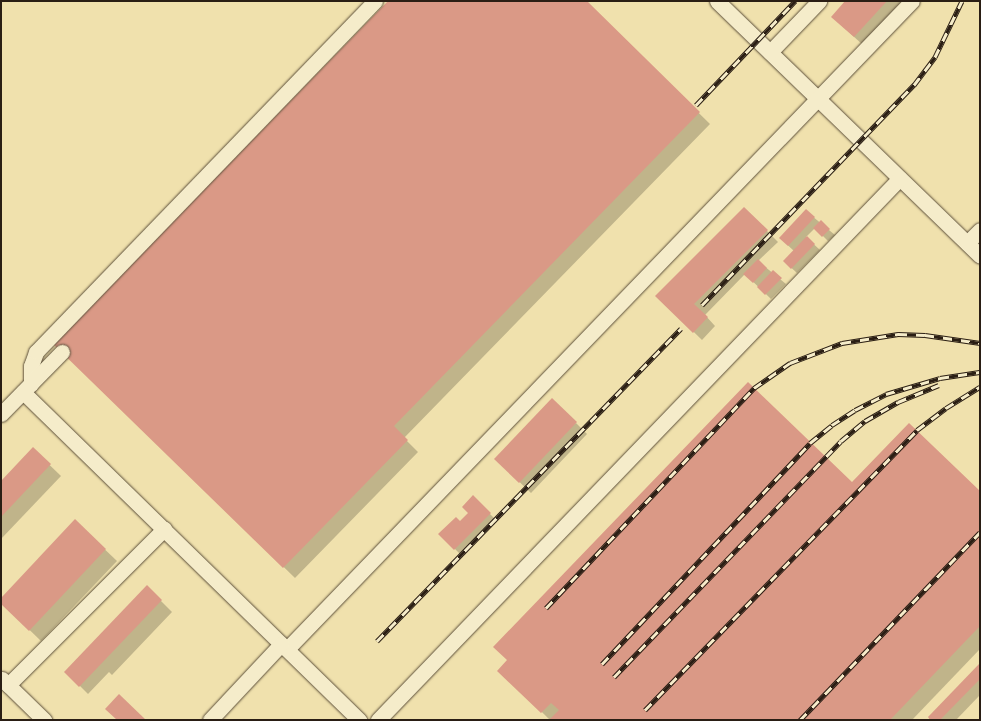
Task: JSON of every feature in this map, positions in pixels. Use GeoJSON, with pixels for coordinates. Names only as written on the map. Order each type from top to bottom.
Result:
{"type":"FeatureCollection","features":[{"type":"Feature","properties":{"kind":"lane"},"geometry":{"type":"LineString","coordinates":[[27,388],[36,352],[374,1]]}},
{"type":"Feature","properties":{"kind":"lane"},"geometry":{"type":"LineString","coordinates":[[717,1],[980,256]]}},
{"type":"Feature","properties":{"kind":"lane"},"geometry":{"type":"LineString","coordinates":[[770,52],[819,1]]}},
{"type":"Feature","properties":{"kind":"lane"},"geometry":{"type":"LineString","coordinates":[[210,720],[284,647],[819,99],[912,1]]}},
{"type":"Feature","properties":{"kind":"lane"},"geometry":{"type":"LineString","coordinates":[[378,720],[900,178]]}},
{"type":"Feature","properties":{"kind":"lane"},"geometry":{"type":"LineString","coordinates":[[967,243],[980,230]]}},
{"type":"Feature","properties":{"kind":"lane"},"geometry":{"type":"LineString","coordinates":[[1,414],[62,352]]}},
{"type":"Feature","properties":{"kind":"lane"},"geometry":{"type":"LineString","coordinates":[[27,388],[164,529],[359,720]]}},
{"type":"Feature","properties":{"kind":"lane"},"geometry":{"type":"LineString","coordinates":[[44,720],[5,682],[164,529]]}},
{"type":"Feature","properties":{"kind":"building"},"geometry":{"type":"Polygon","coordinates":[[[388,1],[587,1],[700,112],[394,426],[408,440],[283,568],[53,344],[388,1]]]}},
{"type":"Feature","properties":{"kind":"building"},"geometry":{"type":"Polygon","coordinates":[[[845,1],[887,1],[854,37],[831,17],[845,1]]]}},
{"type":"Feature","properties":{"kind":"building"},"geometry":{"type":"Polygon","coordinates":[[[744,207],[768,230],[694,304],[708,317],[693,333],[655,296],[744,207]]]}},
{"type":"Feature","properties":{"kind":"building"},"geometry":{"type":"Polygon","coordinates":[[[806,209],[815,217],[788,246],[779,238],[806,209]]]}},
{"type":"Feature","properties":{"kind":"building"},"geometry":{"type":"Polygon","coordinates":[[[821,220],[830,229],[822,237],[813,228],[821,220]]]}},
{"type":"Feature","properties":{"kind":"building"},"geometry":{"type":"Polygon","coordinates":[[[807,236],[815,244],[791,269],[783,261],[807,236]]]}},
{"type":"Feature","properties":{"kind":"building"},"geometry":{"type":"Polygon","coordinates":[[[758,259],[767,268],[753,283],[743,274],[758,259]]]}},
{"type":"Feature","properties":{"kind":"building"},"geometry":{"type":"Polygon","coordinates":[[[773,270],[782,278],[765,295],[757,287],[773,270]]]}},
{"type":"Feature","properties":{"kind":"building"},"geometry":{"type":"Polygon","coordinates":[[[748,382],[852,482],[909,423],[980,491],[980,626],[890,720],[549,720],[559,710],[551,703],[541,713],[497,671],[507,660],[493,647],[748,382]]]}},
{"type":"Feature","properties":{"kind":"building"},"geometry":{"type":"Polygon","coordinates":[[[552,398],[577,422],[519,483],[494,459],[552,398]]]}},
{"type":"Feature","properties":{"kind":"building"},"geometry":{"type":"Polygon","coordinates":[[[33,447],[51,464],[1,517],[1,481],[33,447]]]}},
{"type":"Feature","properties":{"kind":"building"},"geometry":{"type":"Polygon","coordinates":[[[473,495],[491,513],[454,550],[438,534],[456,517],[460,521],[468,513],[462,507],[473,495]]]}},
{"type":"Feature","properties":{"kind":"building"},"geometry":{"type":"Polygon","coordinates":[[[75,519],[106,549],[29,631],[1,604],[1,598],[75,519]]]}},
{"type":"Feature","properties":{"kind":"building"},"geometry":{"type":"Polygon","coordinates":[[[147,585],[162,600],[79,687],[64,672],[147,585]]]}},
{"type":"Feature","properties":{"kind":"building"},"geometry":{"type":"Polygon","coordinates":[[[980,663],[980,679],[940,720],[930,720],[928,717],[980,663]]]}},
{"type":"Feature","properties":{"kind":"building"},"geometry":{"type":"Polygon","coordinates":[[[119,694],[146,720],[117,720],[105,709],[119,694]]]}},
{"type":"Feature","properties":{"kind":"railway"},"geometry":{"type":"LineString","coordinates":[[696,105],[795,1]]}},
{"type":"Feature","properties":{"kind":"railway"},"geometry":{"type":"LineString","coordinates":[[702,305],[914,85],[935,57],[962,1]]}},
{"type":"Feature","properties":{"kind":"railway"},"geometry":{"type":"LineString","coordinates":[[377,641],[681,328]]}},
{"type":"Feature","properties":{"kind":"railway"},"geometry":{"type":"LineString","coordinates":[[546,608],[754,388],[790,363],[842,343],[898,334],[925,335],[980,343]]}},
{"type":"Feature","properties":{"kind":"railway"},"geometry":{"type":"LineString","coordinates":[[602,664],[810,443],[832,425],[855,410],[886,394],[940,378],[980,372]]}},
{"type":"Feature","properties":{"kind":"railway"},"geometry":{"type":"LineString","coordinates":[[614,677],[841,441],[865,421],[898,402],[939,385]]}},
{"type":"Feature","properties":{"kind":"railway"},"geometry":{"type":"LineString","coordinates":[[645,710],[917,430],[946,408],[980,387]]}},
{"type":"Feature","properties":{"kind":"railway"},"geometry":{"type":"LineString","coordinates":[[800,720],[980,532]]}}]}
